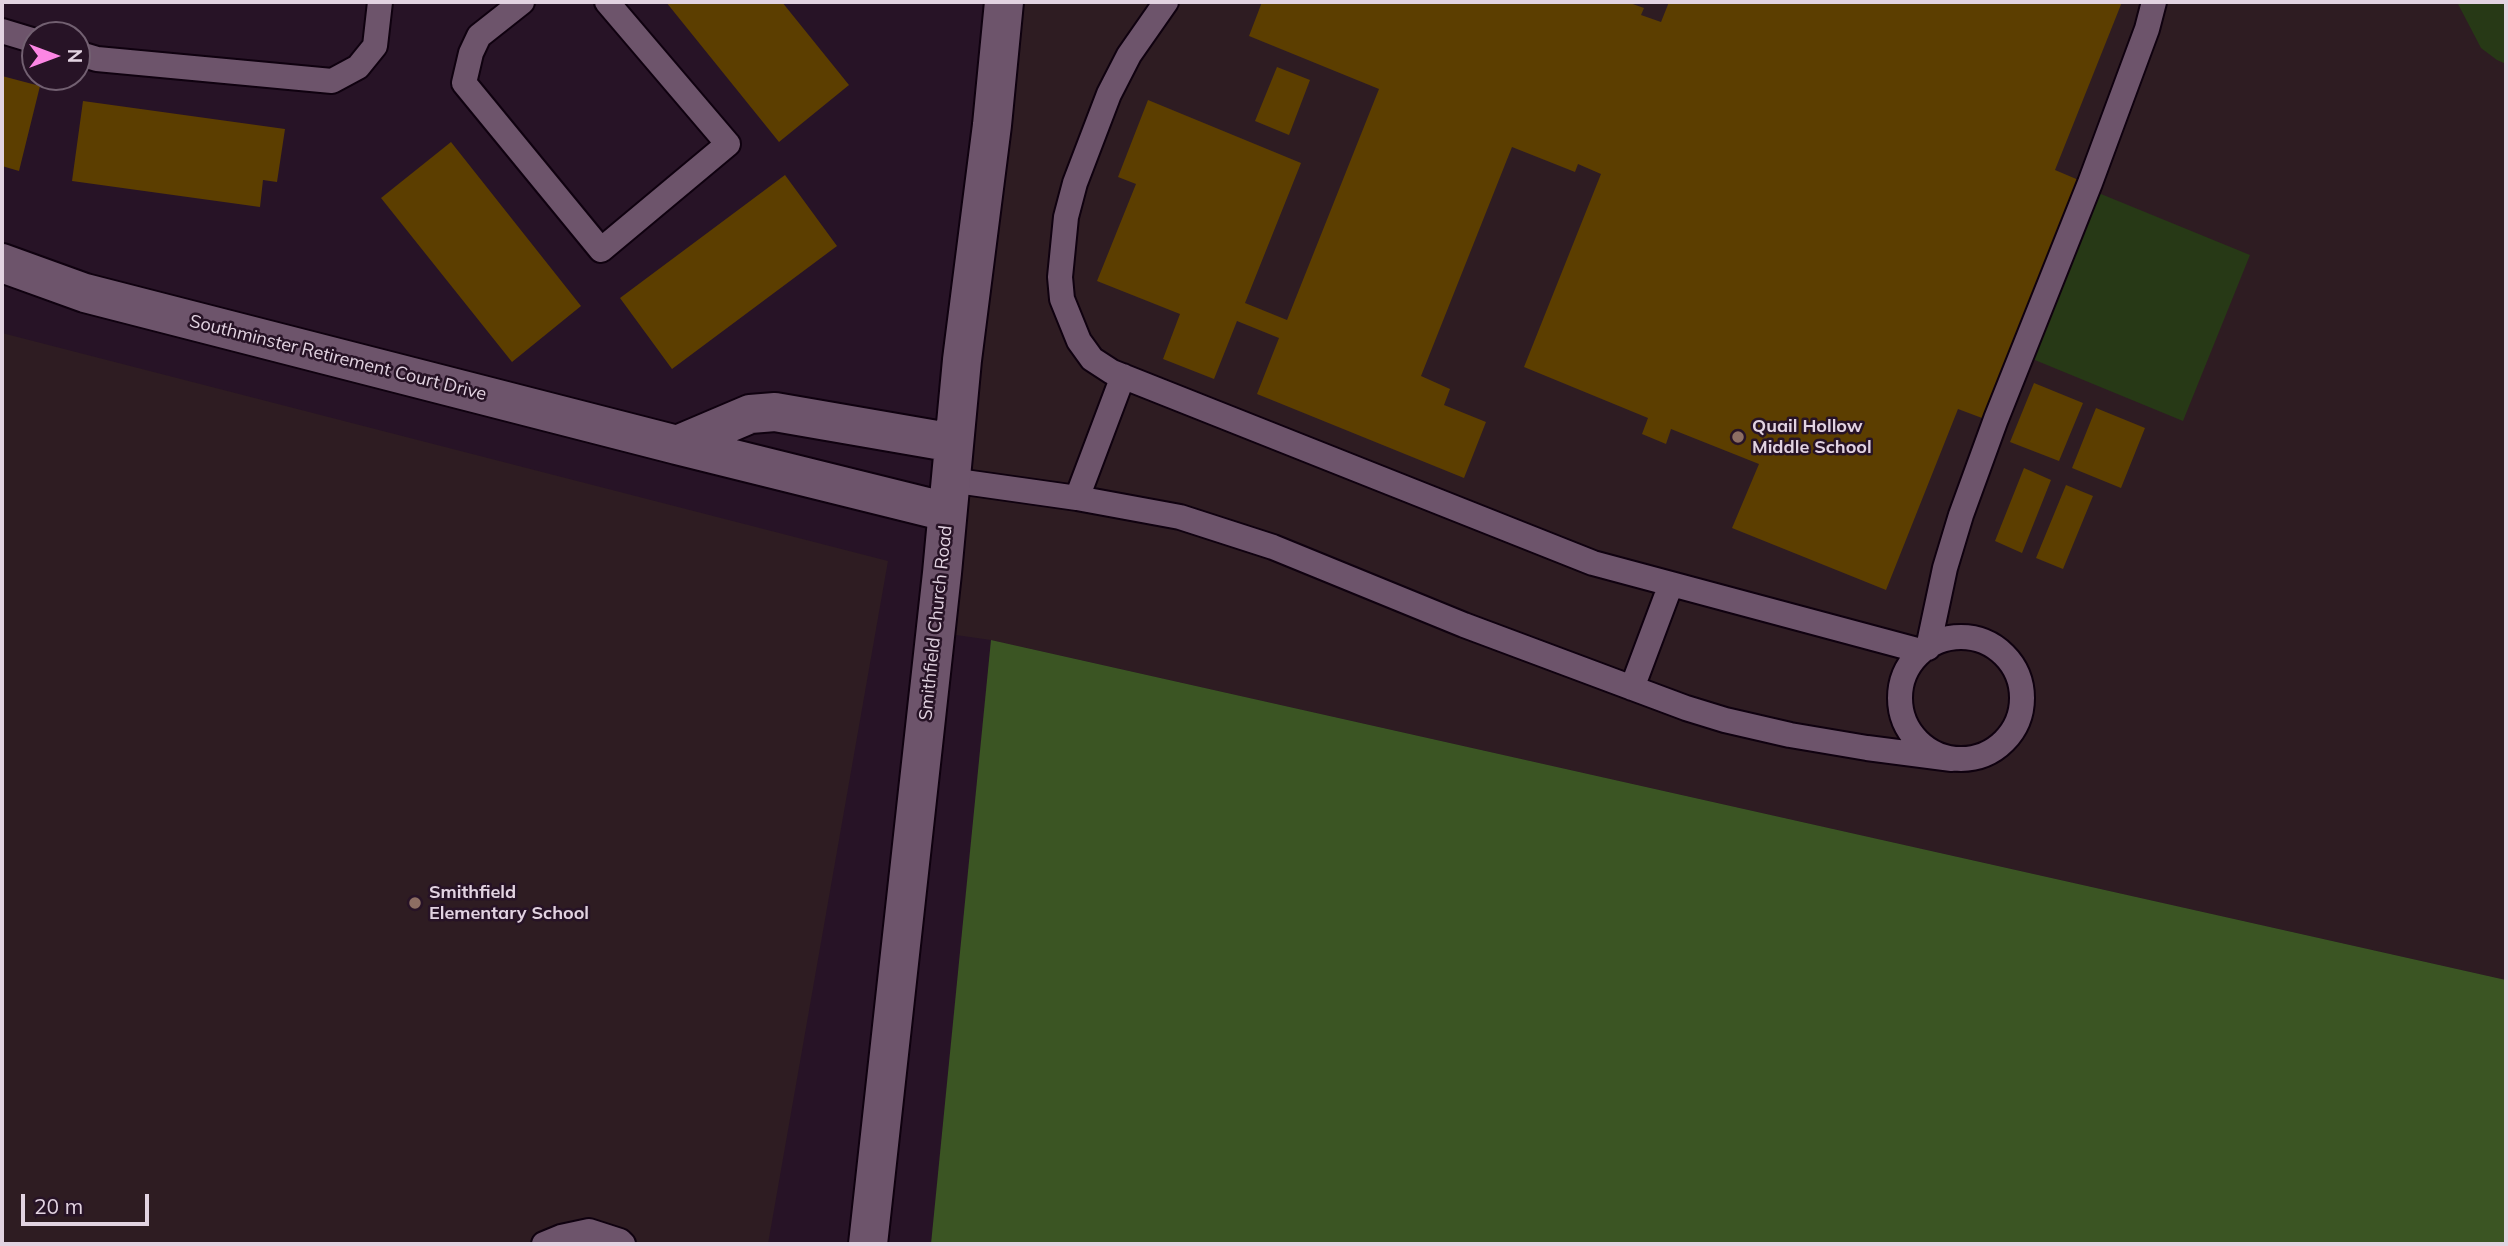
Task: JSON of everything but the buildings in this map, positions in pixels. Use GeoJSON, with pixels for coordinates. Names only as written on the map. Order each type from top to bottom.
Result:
{"type":"FeatureCollection","features":[{"type":"Feature","properties":{"kind":"street","name":"Smithfield Church Road"},"geometry":{"type":"LineString","coordinates":[[868,1244],[962,360],[992,125],[1004,2]]}},
{"type":"Feature","properties":{"kind":"street","name":"Southminster Retirement Court Drive"},"geometry":{"type":"LineString","coordinates":[[2,263],[85,293],[677,445],[949,496]]}},
{"type":"Feature","properties":{"kind":"street"},"geometry":{"type":"LineString","coordinates":[[677,445],[750,414],[775,412],[954,443]]}},
{"type":"Feature","properties":{"kind":"lane"},"geometry":{"type":"LineString","coordinates":[[91,57],[332,81],[358,67],[375,46],[380,2]]}},
{"type":"Feature","properties":{"kind":"lane"},"geometry":{"type":"LineString","coordinates":[[522,2],[479,36],[471,53],[464,83],[601,250],[728,145],[607,2]]}},
{"type":"Feature","properties":{"kind":"lane"},"geometry":{"type":"LineString","coordinates":[[1166,2],[1129,55],[1109,94],[1074,183],[1066,217],[1060,277],[1062,299],[1079,341],[1092,359],[1123,376],[1593,563],[1924,650]]}},
{"type":"Feature","properties":{"kind":"lane"},"geometry":{"type":"LineString","coordinates":[[1924,650],[1961,515],[1996,419],[2090,183],[2147,29],[2154,2]]}},
{"type":"Feature","properties":{"kind":"lane"},"geometry":{"type":"LineString","coordinates":[[2,31],[21,37]]}},
{"type":"Feature","properties":{"kind":"lane"},"geometry":{"type":"LineString","coordinates":[[1077,498],[1123,376]]}},
{"type":"Feature","properties":{"kind":"lane"},"geometry":{"type":"LineString","coordinates":[[949,496],[1077,498],[1180,517],[1273,547],[1464,625],[1712,716],[1777,732],[1867,748],[1952,759],[1972,758],[1990,752],[2006,739],[2017,722],[2022,703],[2020,683],[2012,663],[1997,648],[1979,639],[1955,638],[1939,641],[1924,650],[1907,666],[1900,686],[1899,706],[1905,725],[1917,741],[1933,753],[1952,759]]}},
{"type":"Feature","properties":{"kind":"lane"},"geometry":{"type":"LineString","coordinates":[[1632,688],[1671,584]]}},
{"type":"Feature","properties":{"kind":"lane"},"geometry":{"type":"LineString","coordinates":[[544,1244],[589,1231],[622,1244]]}},
{"type":"Feature","properties":{"kind":"shaded area","name":"Quail Hollow Middle School"},"geometry":{"type":"Polygon","coordinates":[[[1014,2],[2506,2],[2506,980],[991,640],[949,634],[1014,2]]]}},
{"type":"Feature","properties":{"kind":"shaded area","name":"Smithfield Elementary School"},"geometry":{"type":"Polygon","coordinates":[[[2,333],[888,561],[768,1244],[2,1244],[2,333]]]}},
{"type":"Feature","properties":{"kind":"green space"},"geometry":{"type":"Polygon","coordinates":[[[2457,2],[2506,2],[2506,64],[2481,48],[2457,2]]]}},
{"type":"Feature","properties":{"kind":"green space"},"geometry":{"type":"Polygon","coordinates":[[[2079,185],[2250,255],[2183,421],[2013,351],[2079,185]]]}},
{"type":"Feature","properties":{"kind":"green space"},"geometry":{"type":"Polygon","coordinates":[[[991,640],[2506,980],[2506,1244],[931,1244],[991,640]]]}},
{"type":"Feature","properties":{"kind":"place","name":"Quail Hollow Middle School"},"geometry":{"type":"Point","coordinates":[1738,437]}},
{"type":"Feature","properties":{"kind":"place","name":"Smithfield Elementary School"},"geometry":{"type":"Point","coordinates":[415,903]}}]}
